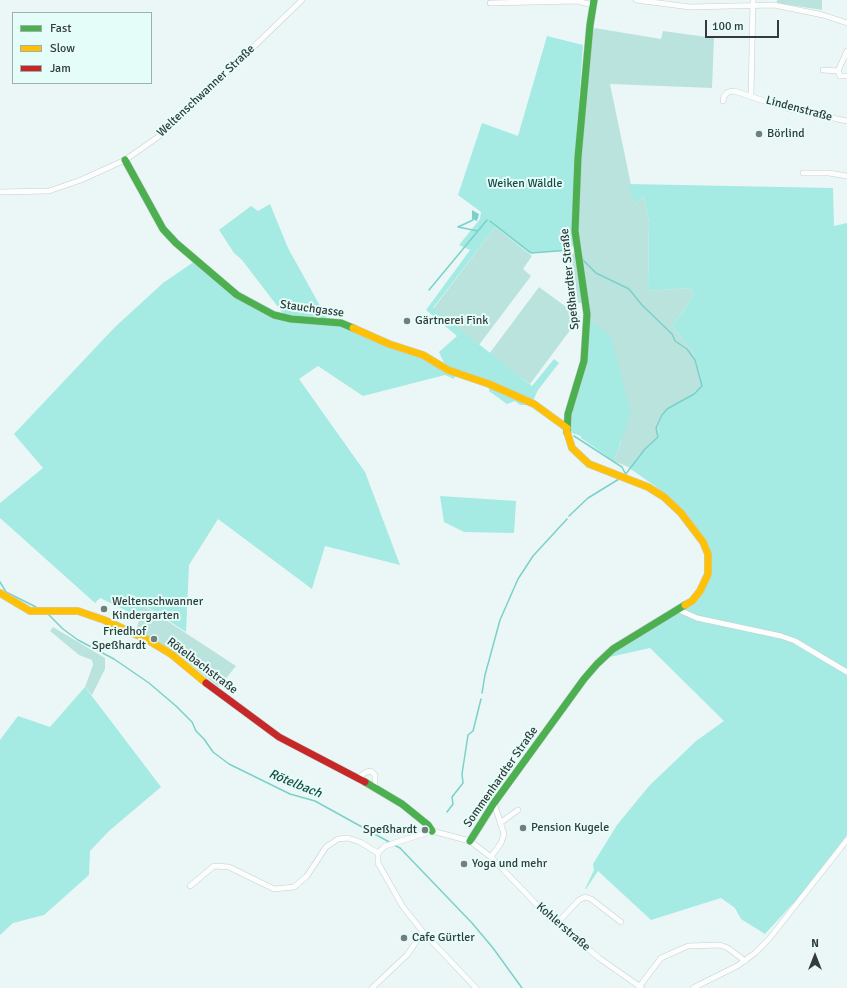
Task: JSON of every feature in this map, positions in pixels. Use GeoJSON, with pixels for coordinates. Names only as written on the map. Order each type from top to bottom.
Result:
{"type":"FeatureCollection","features":[{"type":"Feature","properties":{"kind":"street","name":"Weltenschwanner Straße"},"geometry":{"type":"LineString","coordinates":[[0,192],[49,191],[81,180],[125,160],[158,137],[185,113],[302,0]]}},
{"type":"Feature","properties":{"kind":"street"},"geometry":{"type":"LineString","coordinates":[[636,0],[666,2],[690,7],[717,3],[752,3],[774,5],[796,9],[847,23]]}},
{"type":"Feature","properties":{"kind":"street"},"geometry":{"type":"LineString","coordinates":[[490,3],[594,2]]}},
{"type":"Feature","properties":{"kind":"street","name":"Speßhardter Straße"},"geometry":{"type":"LineString","coordinates":[[594,2],[589,33],[578,158],[575,230],[587,314],[584,361],[568,414],[566,428],[568,439],[572,448],[589,464],[626,477],[664,497],[693,526],[703,542],[708,554]]}},
{"type":"Feature","properties":{"kind":"street"},"geometry":{"type":"LineString","coordinates":[[751,95],[752,3]]}},
{"type":"Feature","properties":{"kind":"street"},"geometry":{"type":"LineString","coordinates":[[838,71],[847,51]]}},
{"type":"Feature","properties":{"kind":"street"},"geometry":{"type":"LineString","coordinates":[[822,70],[838,71]]}},
{"type":"Feature","properties":{"kind":"street"},"geometry":{"type":"LineString","coordinates":[[838,71],[840,76],[847,76]]}},
{"type":"Feature","properties":{"kind":"street","name":"Lindenstraße"},"geometry":{"type":"LineString","coordinates":[[723,101],[724,96],[728,92],[734,91],[751,95],[786,108],[847,121]]}},
{"type":"Feature","properties":{"kind":"street","name":"Stauchgasse"},"geometry":{"type":"LineString","coordinates":[[125,160],[162,229],[220,281],[244,298],[274,315],[291,319],[341,323],[389,344],[423,355],[448,370],[489,384],[534,404],[566,428]]}},
{"type":"Feature","properties":{"kind":"street"},"geometry":{"type":"LineString","coordinates":[[803,173],[829,173],[847,176]]}},
{"type":"Feature","properties":{"kind":"street","name":"Sommenhardter Straße"},"geometry":{"type":"LineString","coordinates":[[432,831],[470,841],[494,804],[597,664],[613,649],[692,601],[706,581],[708,574],[708,554]]}},
{"type":"Feature","properties":{"kind":"street","name":"Rötelbachstraße"},"geometry":{"type":"LineString","coordinates":[[0,593],[30,611],[78,611],[104,620],[146,640],[171,654],[279,738],[316,755],[375,787],[402,804],[428,825],[432,831]]}},
{"type":"Feature","properties":{"kind":"street"},"geometry":{"type":"LineString","coordinates":[[679,610],[697,618],[781,636],[795,641],[847,672]]}},
{"type":"Feature","properties":{"kind":"street"},"geometry":{"type":"LineString","coordinates":[[358,778],[366,772],[371,771],[375,775],[375,787]]}},
{"type":"Feature","properties":{"kind":"street"},"geometry":{"type":"LineString","coordinates":[[491,857],[501,843],[504,834],[494,804]]}},
{"type":"Feature","properties":{"kind":"street"},"geometry":{"type":"LineString","coordinates":[[500,823],[518,810]]}},
{"type":"Feature","properties":{"kind":"street"},"geometry":{"type":"LineString","coordinates":[[378,853],[388,845],[432,831]]}},
{"type":"Feature","properties":{"kind":"street"},"geometry":{"type":"LineString","coordinates":[[190,886],[214,866],[229,867],[274,889],[294,887],[307,876],[326,847],[338,839],[348,838],[360,842],[378,853]]}},
{"type":"Feature","properties":{"kind":"street"},"geometry":{"type":"LineString","coordinates":[[693,988],[745,961],[769,939],[847,840]]}},
{"type":"Feature","properties":{"kind":"street","name":"Kohlerstraße"},"geometry":{"type":"LineString","coordinates":[[470,841],[491,857],[542,910],[599,958],[640,987]]}},
{"type":"Feature","properties":{"kind":"street"},"geometry":{"type":"LineString","coordinates":[[378,853],[378,863],[383,875],[403,907],[423,932],[476,988]]}},
{"type":"Feature","properties":{"kind":"street"},"geometry":{"type":"LineString","coordinates":[[558,922],[578,900],[585,897],[592,899],[621,922]]}},
{"type":"Feature","properties":{"kind":"street"},"geometry":{"type":"LineString","coordinates":[[372,988],[404,959],[423,932]]}},
{"type":"Feature","properties":{"kind":"street"},"geometry":{"type":"LineString","coordinates":[[640,987],[661,958],[688,946],[720,945],[728,948],[745,961]]}},
{"type":"Feature","properties":{"kind":"shaded area"},"geometry":{"type":"Polygon","coordinates":[[[777,0],[822,0],[822,10],[777,3],[777,0]]]}},
{"type":"Feature","properties":{"kind":"shaded area"},"geometry":{"type":"Polygon","coordinates":[[[595,28],[661,39],[663,31],[714,38],[712,88],[610,84],[635,204],[644,196],[649,222],[648,291],[690,288],[692,291],[693,294],[685,309],[672,325],[692,351],[699,369],[702,387],[664,412],[659,424],[658,437],[628,467],[614,461],[621,442],[589,320],[577,225],[590,35],[595,28]]]}},
{"type":"Feature","properties":{"kind":"shaded area"},"geometry":{"type":"Polygon","coordinates":[[[472,210],[479,214],[477,221],[472,219],[472,210]]]}},
{"type":"Feature","properties":{"kind":"shaded area"},"geometry":{"type":"Polygon","coordinates":[[[495,227],[532,256],[523,269],[531,276],[479,345],[433,309],[495,227]]]}},
{"type":"Feature","properties":{"kind":"shaded area"},"geometry":{"type":"Polygon","coordinates":[[[575,253],[583,303],[578,303],[571,254],[575,253]]]}},
{"type":"Feature","properties":{"kind":"shaded area"},"geometry":{"type":"Polygon","coordinates":[[[539,287],[580,317],[530,384],[489,354],[539,287]]]}},
{"type":"Feature","properties":{"kind":"shaded area"},"geometry":{"type":"Polygon","coordinates":[[[143,605],[236,666],[219,687],[171,650],[136,631],[143,605]]]}},
{"type":"Feature","properties":{"kind":"shaded area"},"geometry":{"type":"Polygon","coordinates":[[[53,627],[105,658],[105,669],[92,695],[85,687],[93,665],[92,660],[79,655],[50,631],[53,627]]]}},
{"type":"Feature","properties":{"kind":"green space","name":"Weiken Wäldle"},"geometry":{"type":"Polygon","coordinates":[[[547,36],[583,45],[575,157],[573,246],[563,251],[529,253],[495,227],[433,308],[532,386],[554,359],[559,363],[538,390],[531,405],[520,405],[515,401],[507,404],[489,391],[489,382],[457,370],[454,379],[445,375],[363,396],[318,366],[299,379],[365,472],[400,565],[325,546],[312,589],[218,519],[189,565],[186,632],[144,605],[139,617],[100,598],[95,603],[0,518],[0,503],[43,468],[14,434],[115,327],[163,283],[195,261],[220,283],[288,320],[242,260],[234,253],[219,230],[251,206],[258,211],[270,204],[288,248],[330,324],[349,328],[445,365],[439,352],[457,336],[426,310],[470,250],[459,245],[480,219],[481,212],[458,195],[482,123],[518,136],[547,36]]]}},
{"type":"Feature","properties":{"kind":"green space"},"geometry":{"type":"Polygon","coordinates":[[[629,184],[833,188],[834,226],[847,223],[847,835],[799,897],[765,934],[741,919],[735,908],[721,898],[651,920],[598,871],[585,889],[594,870],[593,864],[617,825],[649,786],[696,741],[724,721],[650,648],[605,658],[637,635],[693,602],[709,577],[709,546],[696,527],[659,489],[628,467],[658,437],[659,424],[664,412],[702,387],[699,369],[692,351],[672,325],[685,309],[693,294],[692,291],[690,288],[648,291],[649,222],[644,196],[635,204],[629,184]]]}},
{"type":"Feature","properties":{"kind":"green space"},"geometry":{"type":"Polygon","coordinates":[[[589,320],[611,336],[631,413],[614,461],[581,438],[581,436],[569,432],[589,320]]]}},
{"type":"Feature","properties":{"kind":"green space"},"geometry":{"type":"Polygon","coordinates":[[[440,496],[516,501],[514,533],[464,532],[444,522],[440,496]]]}},
{"type":"Feature","properties":{"kind":"green space"},"geometry":{"type":"Polygon","coordinates":[[[85,687],[161,787],[109,831],[90,851],[89,875],[44,915],[13,923],[0,935],[0,740],[18,716],[50,727],[85,687]]]}},
{"type":"Feature","properties":{"kind":"waterway"},"geometry":{"type":"LineString","coordinates":[[473,220],[458,227],[478,231]]}},
{"type":"Feature","properties":{"kind":"waterway"},"geometry":{"type":"LineString","coordinates":[[429,290],[487,220]]}},
{"type":"Feature","properties":{"kind":"waterway"},"geometry":{"type":"LineString","coordinates":[[490,221],[531,253],[570,250]]}},
{"type":"Feature","properties":{"kind":"waterway"},"geometry":{"type":"LineString","coordinates":[[583,260],[596,273],[629,289],[642,305],[672,334],[675,341],[687,349],[695,360],[702,386],[694,394],[667,409],[662,415],[656,428],[658,437],[645,449],[625,475]]}},
{"type":"Feature","properties":{"kind":"waterway"},"geometry":{"type":"LineString","coordinates":[[574,436],[622,467],[626,475]]}},
{"type":"Feature","properties":{"kind":"waterway"},"geometry":{"type":"LineString","coordinates":[[569,516],[588,498],[619,479]]}},
{"type":"Feature","properties":{"kind":"waterway"},"geometry":{"type":"LineString","coordinates":[[482,693],[485,675],[500,620],[518,579],[533,556],[567,519]]}},
{"type":"Feature","properties":{"kind":"waterway","name":"Rötelbach"},"geometry":{"type":"LineString","coordinates":[[0,582],[6,592],[36,607]]}},
{"type":"Feature","properties":{"kind":"waterway","name":"Rötelbach"},"geometry":{"type":"LineString","coordinates":[[47,613],[63,629],[78,640],[114,659],[149,683],[192,722],[196,731],[213,752],[229,764],[290,794],[315,801],[391,843]]}},
{"type":"Feature","properties":{"kind":"waterway"},"geometry":{"type":"LineString","coordinates":[[447,812],[453,804],[452,797],[463,783],[462,774],[468,735],[473,731],[481,699]]}},
{"type":"Feature","properties":{"kind":"waterway","name":"Rötelbach"},"geometry":{"type":"LineString","coordinates":[[394,845],[400,848],[472,923],[493,948],[522,988]]}},
{"type":"Feature","properties":{"kind":"traffic: fast"},"geometry":{"type":"LineString","coordinates":[[567,432],[568,414],[584,361],[587,314],[575,231],[578,157],[590,25],[594,0]]}},
{"type":"Feature","properties":{"kind":"traffic: fast"},"geometry":{"type":"LineString","coordinates":[[125,160],[163,229],[176,243],[237,295],[274,315],[291,319],[341,323],[353,328]]}},
{"type":"Feature","properties":{"kind":"traffic: fast"},"geometry":{"type":"LineString","coordinates":[[470,841],[494,803],[584,679],[597,664],[613,649],[685,605]]}},
{"type":"Feature","properties":{"kind":"traffic: fast"},"geometry":{"type":"LineString","coordinates":[[365,782],[402,804],[428,825],[432,831]]}},
{"type":"Feature","properties":{"kind":"traffic: slow"},"geometry":{"type":"LineString","coordinates":[[353,328],[389,344],[423,355],[448,370],[489,384],[534,404],[567,428]]}},
{"type":"Feature","properties":{"kind":"traffic: slow"},"geometry":{"type":"LineString","coordinates":[[567,432],[572,448],[589,464],[648,487],[664,497],[681,513],[703,542],[708,554],[708,574],[700,591],[692,601],[685,605]]}},
{"type":"Feature","properties":{"kind":"traffic: slow"},"geometry":{"type":"LineString","coordinates":[[0,593],[30,611],[78,611],[104,620],[146,639],[171,654],[206,683]]}},
{"type":"Feature","properties":{"kind":"traffic: jam"},"geometry":{"type":"LineString","coordinates":[[206,683],[279,737],[365,782]]}},
{"type":"Feature","properties":{"kind":"place","name":"Börlind"},"geometry":{"type":"Point","coordinates":[759,134]}},
{"type":"Feature","properties":{"kind":"place","name":"Gärtnerei Fink"},"geometry":{"type":"Point","coordinates":[407,321]}},
{"type":"Feature","properties":{"kind":"place","name":"Weltenschwanner Kindergarten"},"geometry":{"type":"Point","coordinates":[104,609]}},
{"type":"Feature","properties":{"kind":"place","name":"Friedhof Speßhardt"},"geometry":{"type":"Point","coordinates":[154,639]}},
{"type":"Feature","properties":{"kind":"place","name":"Pension Kugele"},"geometry":{"type":"Point","coordinates":[523,828]}},
{"type":"Feature","properties":{"kind":"place","name":"Speßhardt"},"geometry":{"type":"Point","coordinates":[425,830]}},
{"type":"Feature","properties":{"kind":"place","name":"Yoga und mehr"},"geometry":{"type":"Point","coordinates":[464,864]}},
{"type":"Feature","properties":{"kind":"place","name":"Cafe Gürtler"},"geometry":{"type":"Point","coordinates":[404,938]}}]}
